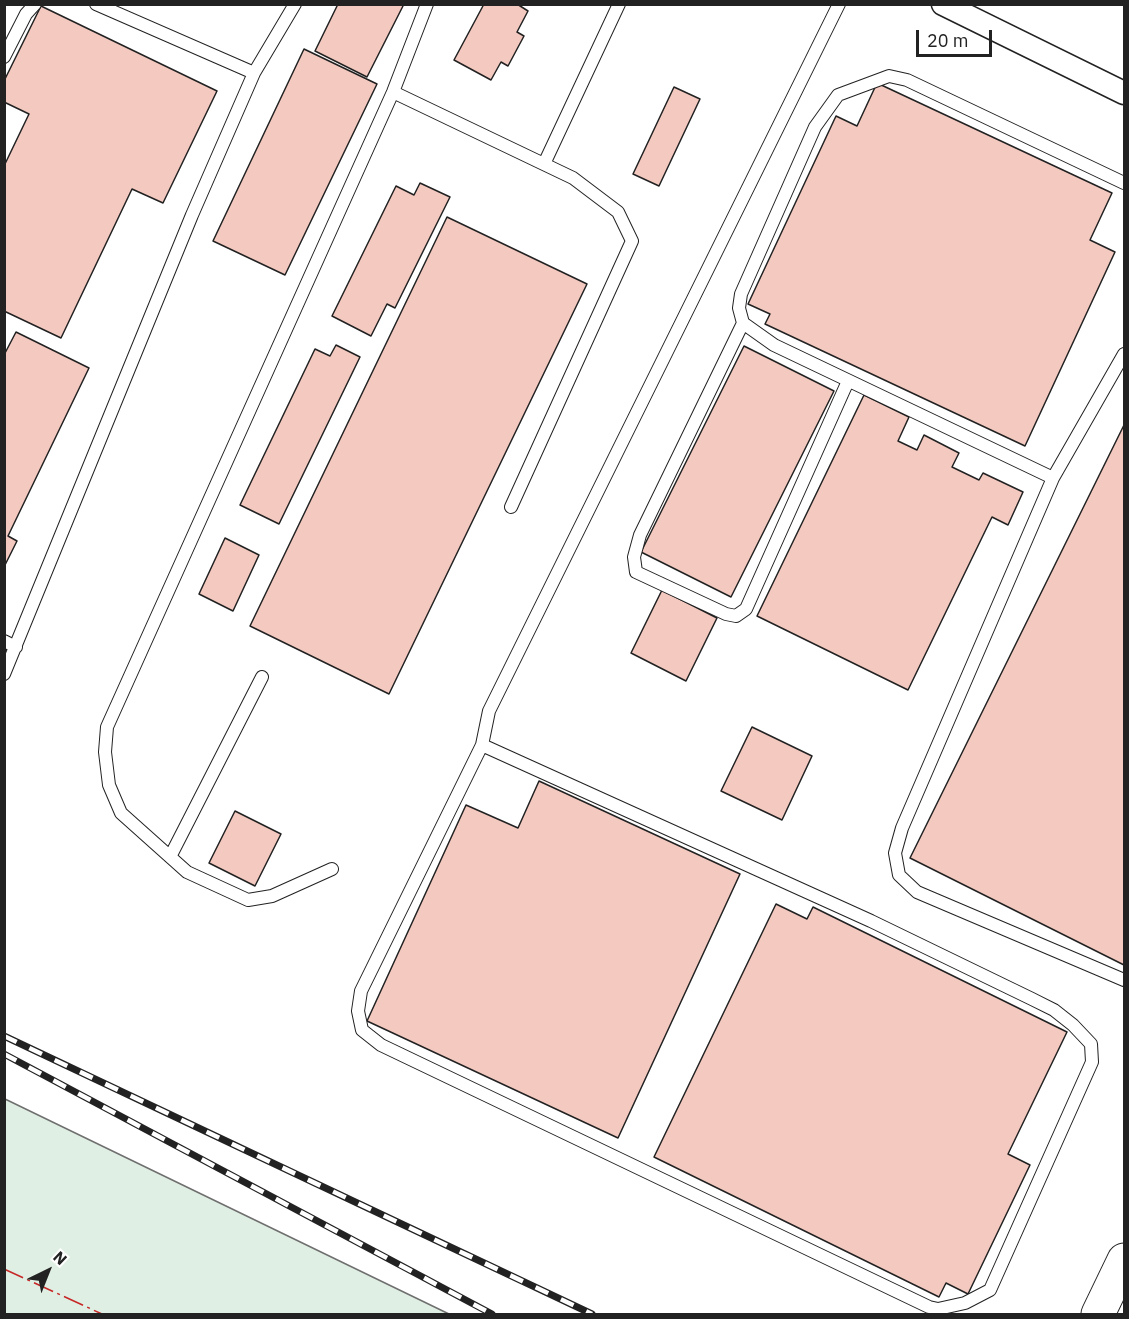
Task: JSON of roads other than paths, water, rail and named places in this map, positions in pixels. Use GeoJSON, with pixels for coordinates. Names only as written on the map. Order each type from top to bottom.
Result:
{"type":"FeatureCollection","features":[{"type":"Feature","properties":{"kind":"highway"},"geometry":{"type":"LineString","coordinates":[[1098,1314],[1120,1269]]}},
{"type":"Feature","properties":{"kind":"street"},"geometry":{"type":"LineString","coordinates":[[943,4],[1125,93]]}},
{"type":"Feature","properties":{"kind":"lane"},"geometry":{"type":"LineString","coordinates":[[4,57],[26,14],[35,4]]}},
{"type":"Feature","properties":{"kind":"lane"},"geometry":{"type":"LineString","coordinates":[[96,4],[254,73]]}},
{"type":"Feature","properties":{"kind":"lane"},"geometry":{"type":"LineString","coordinates":[[4,674],[192,215],[254,73],[295,4]]}},
{"type":"Feature","properties":{"kind":"lane"},"geometry":{"type":"LineString","coordinates":[[332,870],[272,896],[248,900],[187,872],[171,855],[149,839],[121,813],[109,785],[105,752],[107,727],[393,92],[427,4]]}},
{"type":"Feature","properties":{"kind":"lane"},"geometry":{"type":"LineString","coordinates":[[544,164],[619,4]]}},
{"type":"Feature","properties":{"kind":"lane"},"geometry":{"type":"LineString","coordinates":[[482,745],[871,921],[1054,1010],[1073,1025],[1090,1044],[1092,1062],[990,1290],[965,1303],[938,1309],[929,1307],[392,1051],[362,1030],[358,1011],[362,991],[482,745],[489,711],[839,4]]}},
{"type":"Feature","properties":{"kind":"lane"},"geometry":{"type":"LineString","coordinates":[[848,381],[746,609],[736,616],[726,614],[636,572],[634,557],[640,535],[743,323],[740,308],[741,294],[815,127],[838,95],[889,76],[907,80],[1125,183]]}},
{"type":"Feature","properties":{"kind":"lane"},"geometry":{"type":"LineString","coordinates":[[393,92],[573,178],[618,212],[632,241],[511,507]]}},
{"type":"Feature","properties":{"kind":"lane"},"geometry":{"type":"LineString","coordinates":[[743,323],[774,345],[1053,478]]}},
{"type":"Feature","properties":{"kind":"lane"},"geometry":{"type":"LineString","coordinates":[[1125,354],[1053,478],[902,828],[894,852],[899,875],[917,892],[1125,980]]}},
{"type":"Feature","properties":{"kind":"lane"},"geometry":{"type":"LineString","coordinates":[[4,641],[16,647]]}},
{"type":"Feature","properties":{"kind":"lane"},"geometry":{"type":"LineString","coordinates":[[171,855],[262,677]]}},
{"type":"Feature","properties":{"kind":"railway"},"geometry":{"type":"LineString","coordinates":[[4,1036],[592,1314]]}},
{"type":"Feature","properties":{"kind":"railway"},"geometry":{"type":"LineString","coordinates":[[4,1054],[492,1314]]}}]}
